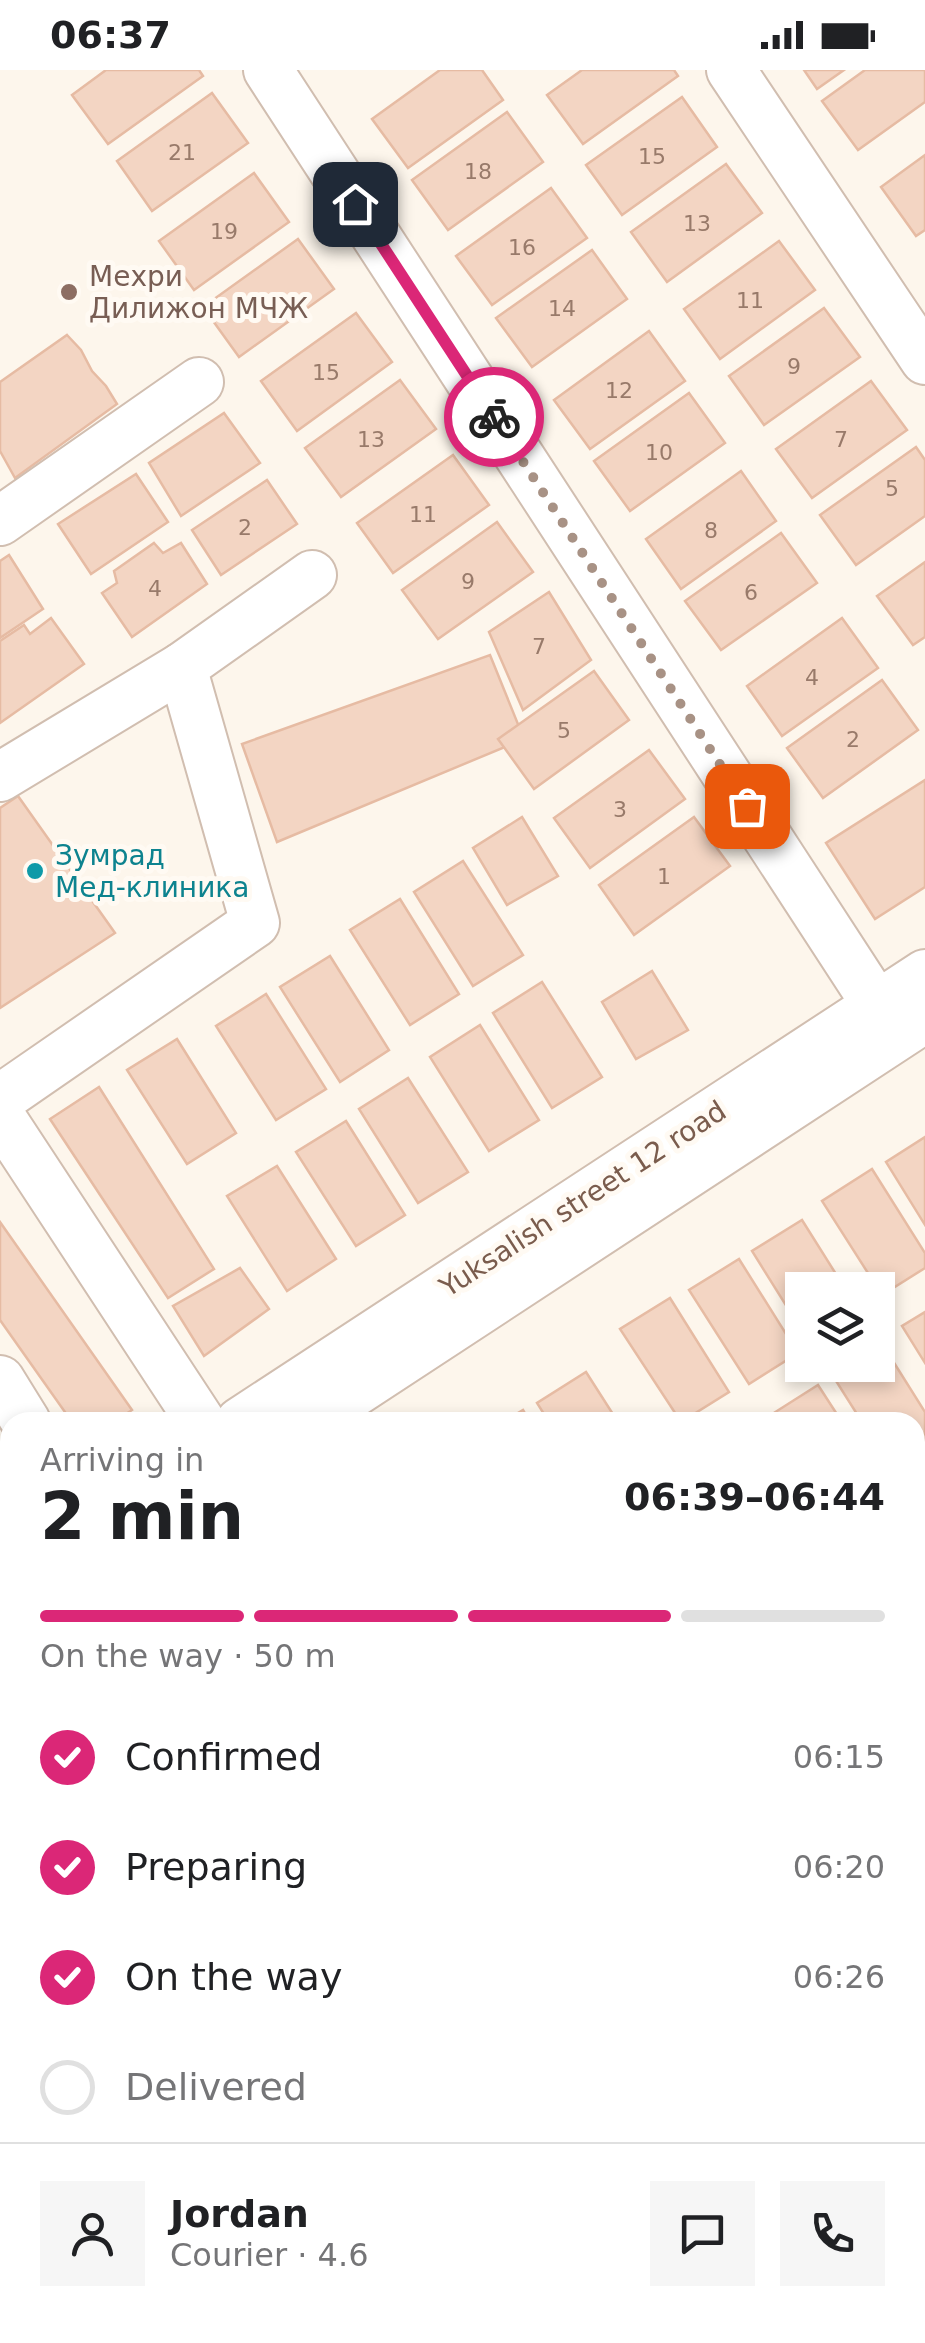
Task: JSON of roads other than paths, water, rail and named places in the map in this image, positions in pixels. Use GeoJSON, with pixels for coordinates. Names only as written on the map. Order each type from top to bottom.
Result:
{"type":"FeatureCollection","features":[{"type":"Feature","properties":{"kind":"street"},"geometry":{"type":"LineString","coordinates":[[268,70],[878,1007]]}},
{"type":"Feature","properties":{"kind":"street"},"geometry":{"type":"LineString","coordinates":[[731,70],[925,360]]}},
{"type":"Feature","properties":{"kind":"street"},"geometry":{"type":"LineString","coordinates":[[0,521],[199,382]]}},
{"type":"Feature","properties":{"kind":"street"},"geometry":{"type":"LineString","coordinates":[[0,778],[182,666],[312,575]]}},
{"type":"Feature","properties":{"kind":"street"},"geometry":{"type":"LineString","coordinates":[[0,1099],[255,923],[182,666]]}},
{"type":"Feature","properties":{"kind":"street","name":"Yuksalish street 12 road"},"geometry":{"type":"LineString","coordinates":[[255,1412],[925,974]]}},
{"type":"Feature","properties":{"kind":"street","name":"Yuksalish street 12 road"},"geometry":{"type":"LineString","coordinates":[[324,1412],[925,1018]]}},
{"type":"Feature","properties":{"kind":"street"},"geometry":{"type":"LineString","coordinates":[[0,1116],[194,1412]]}},
{"type":"Feature","properties":{"kind":"street"},"geometry":{"type":"LineString","coordinates":[[0,1380],[20,1412]]}},
{"type":"Feature","properties":{"kind":"place","name":"Мехри Дилижон МЧЖ"},"geometry":{"type":"Point","coordinates":[69,292]}},
{"type":"Feature","properties":{"kind":"place","name":"Зумрад Мед-клиника"},"geometry":{"type":"Point","coordinates":[35,871]}}]}
